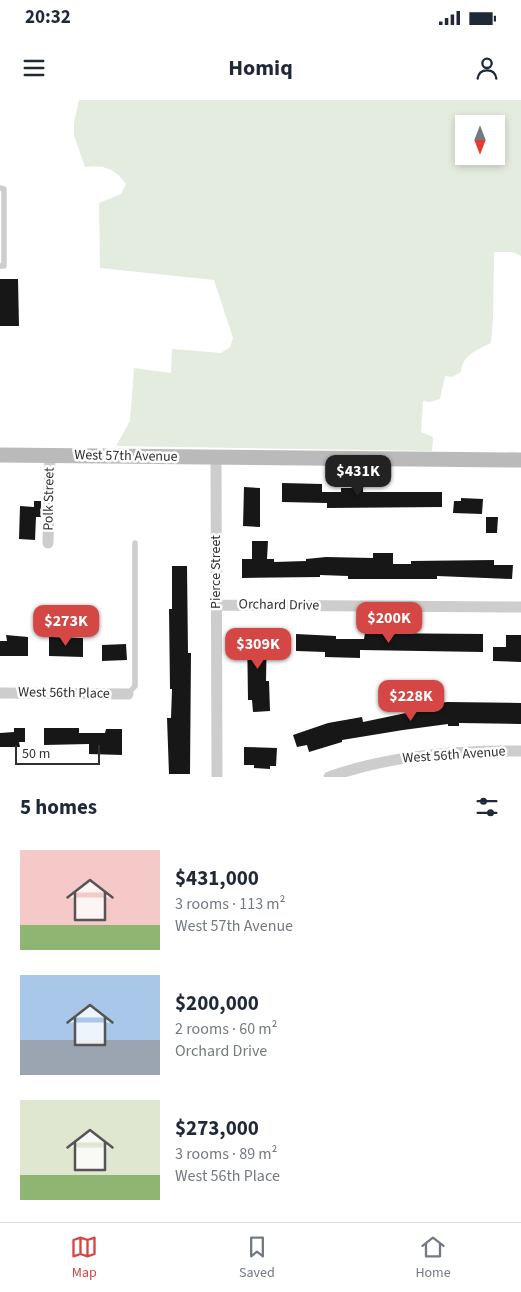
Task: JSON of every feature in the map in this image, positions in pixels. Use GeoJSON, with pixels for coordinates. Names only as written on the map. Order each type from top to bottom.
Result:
{"type":"FeatureCollection","features":[{"type":"Feature","properties":{"kind":"street","name":"West 57th Avenue"},"geometry":{"type":"LineString","coordinates":[[0,455],[521,460]]}},
{"type":"Feature","properties":{"kind":"street","name":"Polk Street"},"geometry":{"type":"LineString","coordinates":[[48,542],[50,455]]}},
{"type":"Feature","properties":{"kind":"street","name":"Pierce Street"},"geometry":{"type":"LineString","coordinates":[[216,457],[217,777]]}},
{"type":"Feature","properties":{"kind":"street","name":"Orchard Drive"},"geometry":{"type":"LineString","coordinates":[[216,605],[521,608]]}},
{"type":"Feature","properties":{"kind":"street","name":"West 56th Place"},"geometry":{"type":"LineString","coordinates":[[0,693],[128,694]]}},
{"type":"Feature","properties":{"kind":"street","name":"West 56th Avenue"},"geometry":{"type":"LineString","coordinates":[[329,777],[346,771],[416,755],[484,750],[521,751]]}},
{"type":"Feature","properties":{"kind":"lane"},"geometry":{"type":"LineString","coordinates":[[0,188],[4,188],[4,266],[0,266]]}},
{"type":"Feature","properties":{"kind":"lane"},"geometry":{"type":"LineString","coordinates":[[128,694],[135,686],[135,543]]}},
{"type":"Feature","properties":{"kind":"shaded area"},"geometry":{"type":"Polygon","coordinates":[[[79,100],[521,100],[521,256],[512,252],[494,252],[491,343],[467,357],[461,372],[452,377],[445,376],[440,399],[430,402],[423,401],[421,432],[433,437],[432,451],[116,446],[130,421],[134,368],[171,373],[172,349],[221,353],[230,347],[233,338],[214,280],[100,268],[99,203],[121,194],[126,184],[113,171],[98,166],[85,167],[74,135],[74,123],[79,100]]]}},
{"type":"Feature","properties":{"kind":"building"},"geometry":{"type":"Polygon","coordinates":[[[0,279],[18,279],[19,326],[0,326],[0,279]]]}},
{"type":"Feature","properties":{"kind":"building"},"geometry":{"type":"Polygon","coordinates":[[[282,483],[322,484],[322,492],[341,492],[341,488],[363,488],[363,492],[442,492],[442,507],[327,508],[327,503],[282,502],[282,483]]]}},
{"type":"Feature","properties":{"kind":"building"},"geometry":{"type":"Polygon","coordinates":[[[244,487],[260,488],[260,527],[243,526],[244,487]]]}},
{"type":"Feature","properties":{"kind":"building"},"geometry":{"type":"Polygon","coordinates":[[[461,498],[483,499],[482,514],[453,513],[454,501],[461,501],[461,498]]]}},
{"type":"Feature","properties":{"kind":"building"},"geometry":{"type":"Polygon","coordinates":[[[34,501],[41,501],[41,517],[36,517],[35,540],[19,539],[20,506],[34,507],[34,501]]]}},
{"type":"Feature","properties":{"kind":"building"},"geometry":{"type":"Polygon","coordinates":[[[486,517],[498,517],[497,533],[486,533],[486,517]]]}},
{"type":"Feature","properties":{"kind":"building"},"geometry":{"type":"Polygon","coordinates":[[[252,541],[268,541],[267,559],[274,559],[274,562],[306,561],[306,559],[326,557],[373,558],[373,553],[393,553],[393,564],[411,564],[411,561],[494,560],[494,565],[513,565],[512,579],[437,576],[437,579],[348,579],[348,576],[320,575],[320,577],[242,578],[242,559],[252,559],[252,541]]]}},
{"type":"Feature","properties":{"kind":"building"},"geometry":{"type":"Polygon","coordinates":[[[172,566],[187,566],[188,653],[191,653],[190,774],[169,774],[167,718],[171,718],[172,689],[170,689],[169,609],[172,609],[172,566]]]}},
{"type":"Feature","properties":{"kind":"building"},"geometry":{"type":"Polygon","coordinates":[[[247,629],[267,630],[266,681],[269,681],[270,711],[253,712],[252,700],[248,700],[247,629]]]}},
{"type":"Feature","properties":{"kind":"building"},"geometry":{"type":"Polygon","coordinates":[[[365,633],[483,634],[483,652],[360,650],[360,658],[325,657],[325,652],[296,651],[296,634],[336,636],[336,639],[364,639],[365,633]]]}},
{"type":"Feature","properties":{"kind":"building"},"geometry":{"type":"Polygon","coordinates":[[[6,635],[28,637],[28,656],[0,656],[0,641],[7,641],[6,635]]]}},
{"type":"Feature","properties":{"kind":"building"},"geometry":{"type":"Polygon","coordinates":[[[506,635],[521,635],[521,662],[493,661],[493,647],[506,647],[506,635]]]}},
{"type":"Feature","properties":{"kind":"building"},"geometry":{"type":"Polygon","coordinates":[[[49,637],[83,638],[83,657],[49,656],[49,637]]]}},
{"type":"Feature","properties":{"kind":"building"},"geometry":{"type":"Polygon","coordinates":[[[126,644],[127,660],[102,661],[102,645],[126,644]]]}},
{"type":"Feature","properties":{"kind":"building"},"geometry":{"type":"Polygon","coordinates":[[[447,702],[521,703],[521,724],[459,723],[459,726],[448,726],[448,724],[342,740],[342,742],[309,752],[307,745],[297,747],[293,735],[328,723],[362,717],[363,722],[406,713],[405,708],[447,702]]]}},
{"type":"Feature","properties":{"kind":"building"},"geometry":{"type":"Polygon","coordinates":[[[14,728],[25,728],[25,742],[19,742],[20,747],[0,747],[0,733],[14,732],[14,728]]]}},
{"type":"Feature","properties":{"kind":"building"},"geometry":{"type":"Polygon","coordinates":[[[44,728],[79,728],[79,733],[105,733],[106,729],[122,729],[122,755],[89,754],[89,744],[44,745],[44,728]]]}},
{"type":"Feature","properties":{"kind":"building"},"geometry":{"type":"Polygon","coordinates":[[[244,747],[277,748],[276,766],[270,766],[270,769],[254,768],[254,765],[244,765],[244,747]]]}}]}
